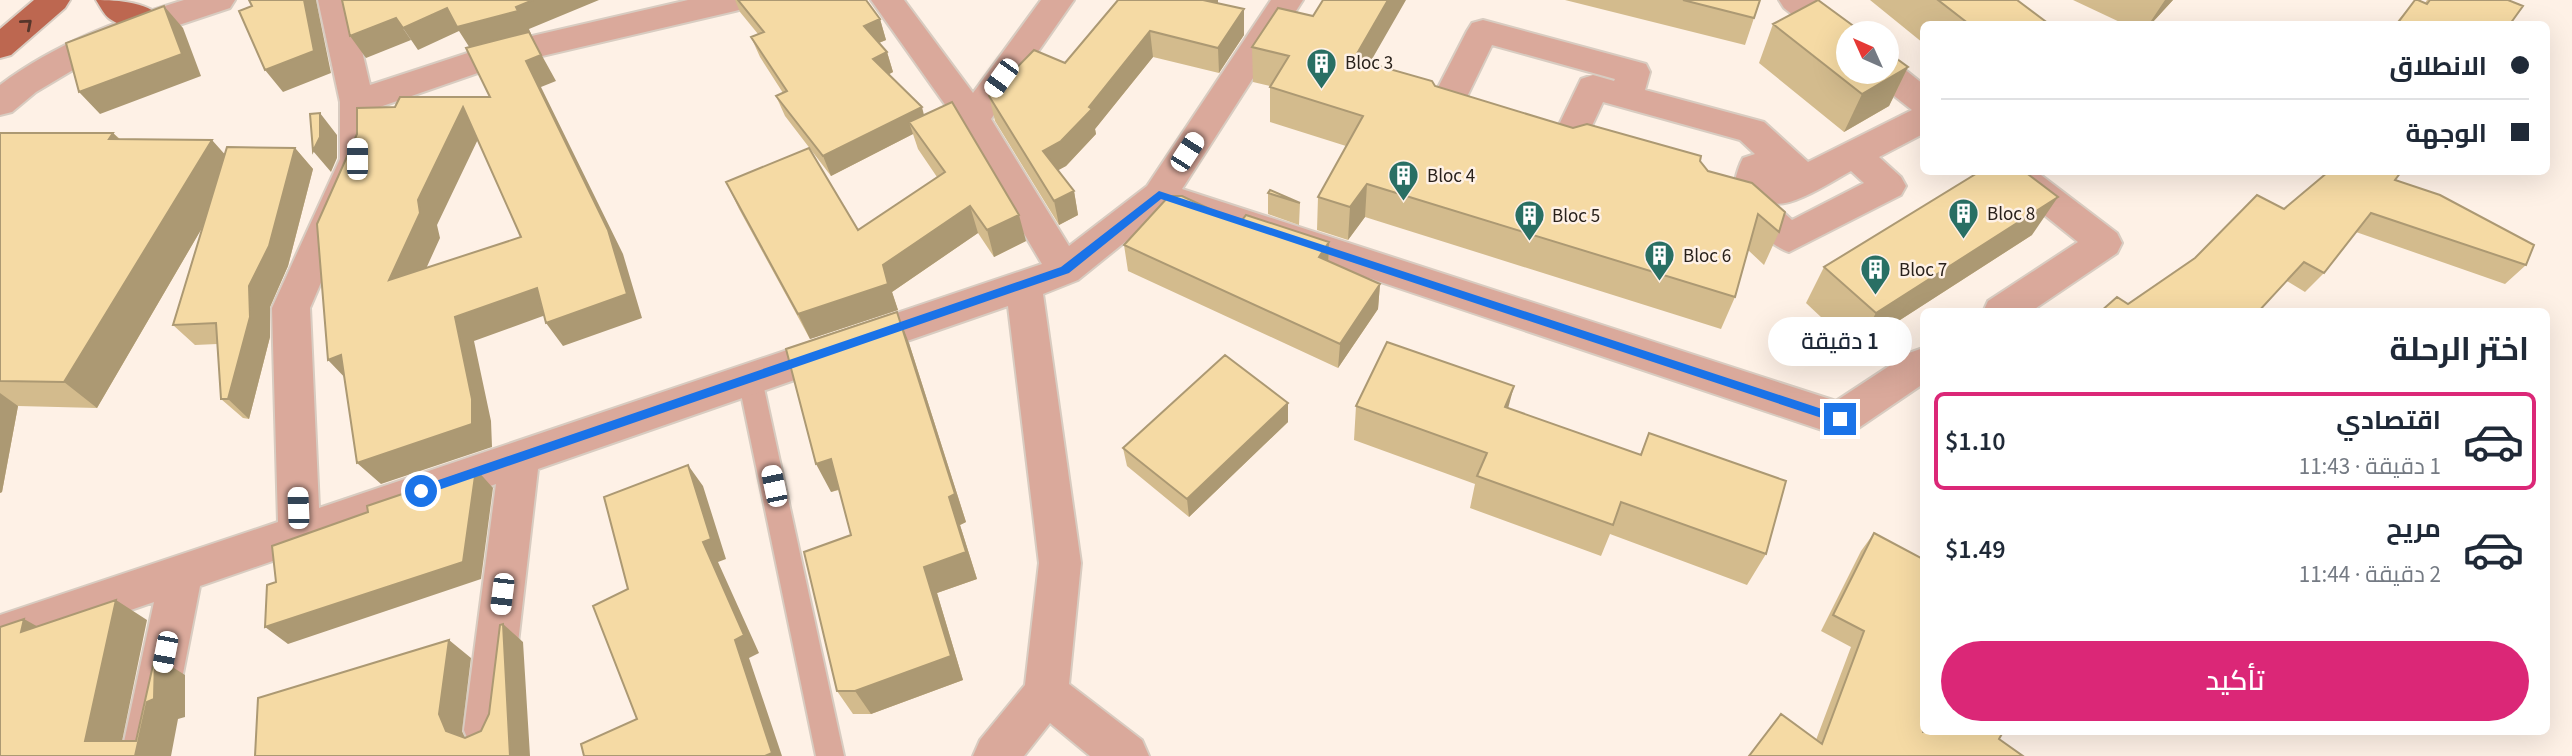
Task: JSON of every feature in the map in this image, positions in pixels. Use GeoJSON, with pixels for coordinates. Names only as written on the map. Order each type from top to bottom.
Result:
{"type":"FeatureCollection","features":[{"type":"Feature","properties":{"kind":"main road"},"geometry":{"type":"LineString","coordinates":[[0,12],[15,0]]}},
{"type":"Feature","properties":{"kind":"main road"},"geometry":{"type":"LineString","coordinates":[[0,47],[54,0]]}},
{"type":"Feature","properties":{"kind":"main road"},"geometry":{"type":"LineString","coordinates":[[112,0],[120,11],[149,22]]}},
{"type":"Feature","properties":{"kind":"street"},"geometry":{"type":"LineString","coordinates":[[0,103],[43,70],[80,50],[149,22],[219,0]]}},
{"type":"Feature","properties":{"kind":"street"},"geometry":{"type":"LineString","coordinates":[[299,533],[291,308],[357,159],[357,102],[334,0]]}},
{"type":"Feature","properties":{"kind":"street"},"geometry":{"type":"LineString","coordinates":[[357,102],[489,57],[735,0]]}},
{"type":"Feature","properties":{"kind":"street"},"geometry":{"type":"LineString","coordinates":[[887,0],[973,118],[1065,270]]}},
{"type":"Feature","properties":{"kind":"street"},"geometry":{"type":"LineString","coordinates":[[973,118],[1058,0]]}},
{"type":"Feature","properties":{"kind":"street"},"geometry":{"type":"LineString","coordinates":[[0,635],[1065,270],[1159,195],[1287,0]]}},
{"type":"Feature","properties":{"kind":"street"},"geometry":{"type":"LineString","coordinates":[[1795,0],[1836,32]]}},
{"type":"Feature","properties":{"kind":"street"},"geometry":{"type":"LineString","coordinates":[[1593,87],[1566,146],[1444,109],[1483,31],[1634,72],[1626,96]]}},
{"type":"Feature","properties":{"kind":"street"},"geometry":{"type":"LineString","coordinates":[[1472,53],[1752,131],[1804,179]]}},
{"type":"Feature","properties":{"kind":"street"},"geometry":{"type":"LineString","coordinates":[[1899,82],[1920,99]]}},
{"type":"Feature","properties":{"kind":"street"},"geometry":{"type":"LineString","coordinates":[[1854,154],[1889,186],[1789,238],[1735,200],[1755,167],[1780,192],[1804,179],[1920,121]]}},
{"type":"Feature","properties":{"kind":"street"},"geometry":{"type":"LineString","coordinates":[[2007,308],[2104,243],[2018,175]]}},
{"type":"Feature","properties":{"kind":"street"},"geometry":{"type":"LineString","coordinates":[[1159,195],[1840,419],[1920,366]]}},
{"type":"Feature","properties":{"kind":"street"},"geometry":{"type":"LineString","coordinates":[[996,756],[1046,693],[1060,563],[1024,286]]}},
{"type":"Feature","properties":{"kind":"street"},"geometry":{"type":"LineString","coordinates":[[486,730],[519,458]]}},
{"type":"Feature","properties":{"kind":"street"},"geometry":{"type":"LineString","coordinates":[[144,756],[181,574]]}},
{"type":"Feature","properties":{"kind":"street"},"geometry":{"type":"LineString","coordinates":[[1046,693],[1126,756]]}},
{"type":"Feature","properties":{"kind":"lane"},"geometry":{"type":"LineString","coordinates":[[750,379],[830,756]]}},
{"type":"Feature","properties":{"kind":"building"},"geometry":{"type":"Polygon","coordinates":[[[249,0],[304,0],[314,51],[265,70],[239,11],[252,6],[249,0]]]}},
{"type":"Feature","properties":{"kind":"building"},"geometry":{"type":"Polygon","coordinates":[[[342,0],[533,0],[516,7],[518,11],[457,27],[447,8],[403,28],[396,18],[350,36],[342,0]]]}},
{"type":"Feature","properties":{"kind":"building"},"geometry":{"type":"Polygon","coordinates":[[[738,0],[866,0],[880,19],[864,26],[887,52],[873,59],[922,107],[823,156],[776,96],[787,91],[751,37],[764,32],[738,0]]]}},
{"type":"Feature","properties":{"kind":"building"},"geometry":{"type":"Polygon","coordinates":[[[1118,0],[1203,0],[1244,9],[1218,48],[1150,31],[1089,107],[1092,109],[1061,141],[1043,151],[1074,191],[1054,201],[989,96],[1034,50],[1065,63],[1118,0]]]}},
{"type":"Feature","properties":{"kind":"building"},"geometry":{"type":"Polygon","coordinates":[[[1323,0],[1388,0],[1354,59],[1432,81],[1435,86],[1573,128],[1587,124],[1701,156],[1700,161],[1708,171],[1752,183],[1785,212],[1779,232],[1758,214],[1735,297],[1367,184],[1350,207],[1318,197],[1363,116],[1270,87],[1289,56],[1252,47],[1278,8],[1313,16],[1323,0]]]}},
{"type":"Feature","properties":{"kind":"building"},"geometry":{"type":"Polygon","coordinates":[[[1683,0],[1760,0],[1754,18],[1683,0]]]}},
{"type":"Feature","properties":{"kind":"building"},"geometry":{"type":"Polygon","coordinates":[[[1818,0],[1847,21],[1836,21],[1836,74],[1773,24],[1818,0]]]}},
{"type":"Feature","properties":{"kind":"building"},"geometry":{"type":"Polygon","coordinates":[[[1938,0],[2017,0],[2045,21],[1965,21],[1938,0]]]}},
{"type":"Feature","properties":{"kind":"building"},"geometry":{"type":"Polygon","coordinates":[[[2415,0],[2427,4],[2430,0],[2508,0],[2523,6],[2512,21],[2399,21],[2415,0]]]}},
{"type":"Feature","properties":{"kind":"building"},"geometry":{"type":"Polygon","coordinates":[[[164,6],[182,54],[79,92],[66,43],[164,6]]]}},
{"type":"Feature","properties":{"kind":"building"},"geometry":{"type":"Polygon","coordinates":[[[529,32],[541,55],[526,61],[608,230],[627,294],[546,323],[537,288],[455,317],[472,399],[472,424],[357,463],[341,355],[328,360],[317,224],[357,134],[357,108],[395,107],[400,97],[490,97],[466,48],[529,32]],[[463,107],[418,200],[420,213],[389,280],[521,237],[463,107]]]}},
{"type":"Feature","properties":{"kind":"building"},"geometry":{"type":"Polygon","coordinates":[[[1899,60],[1908,67],[1899,72],[1899,60]]]}},
{"type":"Feature","properties":{"kind":"building"},"geometry":{"type":"Polygon","coordinates":[[[1849,84],[1879,84],[1862,94],[1849,84]]]}},
{"type":"Feature","properties":{"kind":"building"},"geometry":{"type":"Polygon","coordinates":[[[952,102],[1019,215],[987,230],[970,206],[883,265],[888,284],[798,314],[726,182],[809,148],[858,230],[945,172],[909,122],[952,102]]]}},
{"type":"Feature","properties":{"kind":"building"},"geometry":{"type":"Polygon","coordinates":[[[320,113],[320,137],[313,151],[310,114],[320,113]]]}},
{"type":"Feature","properties":{"kind":"building"},"geometry":{"type":"Polygon","coordinates":[[[0,133],[113,133],[109,139],[212,140],[64,382],[0,381],[0,133]]]}},
{"type":"Feature","properties":{"kind":"building"},"geometry":{"type":"Polygon","coordinates":[[[227,147],[295,148],[269,246],[249,286],[250,317],[228,399],[221,399],[216,323],[173,325],[227,147]]]}},
{"type":"Feature","properties":{"kind":"building"},"geometry":{"type":"Polygon","coordinates":[[[1974,175],[2029,175],[2058,197],[1876,313],[1824,267],[1974,175]]]}},
{"type":"Feature","properties":{"kind":"building"},"geometry":{"type":"Polygon","coordinates":[[[2324,175],[2399,175],[2395,180],[2440,195],[2534,245],[2526,265],[2371,213],[2324,273],[2304,262],[2262,308],[2105,308],[2117,297],[2128,304],[2195,258],[2257,195],[2284,209],[2324,175]]]}},
{"type":"Feature","properties":{"kind":"building"},"geometry":{"type":"Polygon","coordinates":[[[1270,190],[1300,203],[1268,193],[1270,190]]]}},
{"type":"Feature","properties":{"kind":"building"},"geometry":{"type":"Polygon","coordinates":[[[1169,196],[1182,196],[1240,223],[1246,215],[1329,242],[1319,257],[1380,284],[1340,344],[1124,245],[1169,196]]]}},
{"type":"Feature","properties":{"kind":"building"},"geometry":{"type":"Polygon","coordinates":[[[897,312],[955,494],[949,497],[966,552],[924,567],[951,656],[855,691],[837,691],[804,552],[851,535],[831,459],[816,464],[786,349],[897,312]]]}},
{"type":"Feature","properties":{"kind":"building"},"geometry":{"type":"Polygon","coordinates":[[[1387,342],[1514,386],[1505,407],[1641,455],[1649,433],[1786,481],[1766,554],[1621,502],[1613,525],[1477,476],[1487,453],[1356,406],[1387,342]]]}},
{"type":"Feature","properties":{"kind":"building"},"geometry":{"type":"Polygon","coordinates":[[[1225,355],[1288,403],[1187,499],[1123,448],[1225,355]]]}},
{"type":"Feature","properties":{"kind":"building"},"geometry":{"type":"Polygon","coordinates":[[[688,465],[711,539],[703,542],[744,635],[735,640],[772,753],[765,756],[584,756],[581,744],[637,719],[593,606],[628,589],[604,497],[688,465]]]}},
{"type":"Feature","properties":{"kind":"building"},"geometry":{"type":"Polygon","coordinates":[[[476,469],[463,562],[265,627],[267,585],[276,582],[272,546],[368,512],[367,506],[476,469]]]}},
{"type":"Feature","properties":{"kind":"building"},"geometry":{"type":"Polygon","coordinates":[[[1874,533],[1920,557],[1920,735],[2001,735],[1999,739],[2023,756],[1749,756],[1781,714],[1822,744],[1864,631],[1833,615],[1874,533]]]}},
{"type":"Feature","properties":{"kind":"building"},"geometry":{"type":"Polygon","coordinates":[[[116,600],[85,741],[136,741],[155,656],[154,699],[147,702],[135,756],[0,756],[0,627],[24,619],[21,632],[116,600]]]}},
{"type":"Feature","properties":{"kind":"building"},"geometry":{"type":"Polygon","coordinates":[[[503,624],[510,756],[255,756],[258,698],[449,640],[439,714],[446,731],[465,738],[481,731],[489,714],[500,625],[503,624]]]}},
{"type":"Feature","properties":{"kind":"place","name":"Bloc 3"},"geometry":{"type":"Point","coordinates":[1322,90]}},
{"type":"Feature","properties":{"kind":"place","name":"Bloc 4"},"geometry":{"type":"Point","coordinates":[1404,203]}},
{"type":"Feature","properties":{"kind":"place","name":"Bloc 8"},"geometry":{"type":"Point","coordinates":[1964,241]}},
{"type":"Feature","properties":{"kind":"place","name":"Bloc 5"},"geometry":{"type":"Point","coordinates":[1529,243]}},
{"type":"Feature","properties":{"kind":"place","name":"Bloc 6"},"geometry":{"type":"Point","coordinates":[1660,283]}},
{"type":"Feature","properties":{"kind":"place","name":"Bloc 7"},"geometry":{"type":"Point","coordinates":[1876,297]}},
{"type":"Feature","properties":{"kind":"route"},"geometry":{"type":"LineString","coordinates":[[421,491],[999,295],[1065,270],[1159,195],[1840,419]]}}]}
